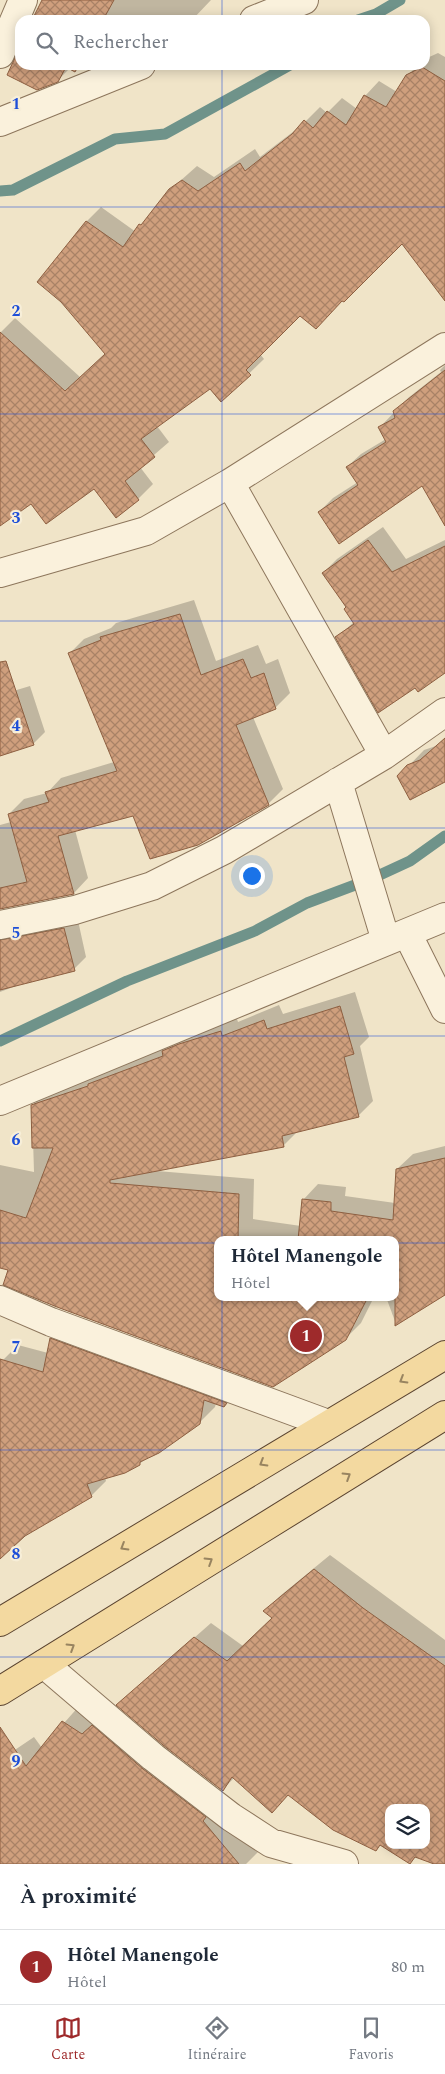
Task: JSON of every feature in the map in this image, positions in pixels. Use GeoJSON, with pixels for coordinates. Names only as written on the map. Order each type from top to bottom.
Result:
{"type":"FeatureCollection","features":[{"type":"Feature","properties":{"kind":"main road"},"geometry":{"type":"LineString","coordinates":[[0,1622],[445,1355]]}},
{"type":"Feature","properties":{"kind":"main road"},"geometry":{"type":"LineString","coordinates":[[0,1691],[445,1415]]}},
{"type":"Feature","properties":{"kind":"street"},"geometry":{"type":"LineString","coordinates":[[17,15],[23,0]]}},
{"type":"Feature","properties":{"kind":"street"},"geometry":{"type":"LineString","coordinates":[[266,15],[304,0]]}},
{"type":"Feature","properties":{"kind":"street"},"geometry":{"type":"LineString","coordinates":[[0,54],[15,19]]}},
{"type":"Feature","properties":{"kind":"street"},"geometry":{"type":"LineString","coordinates":[[0,122],[129,70]]}},
{"type":"Feature","properties":{"kind":"street"},"geometry":{"type":"LineString","coordinates":[[0,573],[146,531],[230,483],[445,347]]}},
{"type":"Feature","properties":{"kind":"street"},"geometry":{"type":"LineString","coordinates":[[230,483],[384,755]]}},
{"type":"Feature","properties":{"kind":"street"},"geometry":{"type":"LineString","coordinates":[[0,925],[75,910],[152,886],[224,850],[384,755],[445,712]]}},
{"type":"Feature","properties":{"kind":"street"},"geometry":{"type":"LineString","coordinates":[[338,782],[396,937],[445,1009]]}},
{"type":"Feature","properties":{"kind":"street"},"geometry":{"type":"LineString","coordinates":[[0,1101],[445,917]]}},
{"type":"Feature","properties":{"kind":"street"},"geometry":{"type":"LineString","coordinates":[[0,1300],[51,1322],[328,1424]]}},
{"type":"Feature","properties":{"kind":"street"},"geometry":{"type":"LineString","coordinates":[[44,1664],[153,1758],[231,1817],[270,1854],[344,1864]]}},
{"type":"Feature","properties":{"kind":"building"},"geometry":{"type":"Polygon","coordinates":[[[42,0],[114,0],[106,15],[34,15],[42,0]]]}},
{"type":"Feature","properties":{"kind":"building"},"geometry":{"type":"Polygon","coordinates":[[[15,58],[15,70],[64,70],[58,82],[37,90],[7,75],[15,58]]]}},
{"type":"Feature","properties":{"kind":"building"},"geometry":{"type":"Polygon","coordinates":[[[416,70],[427,70],[445,81],[445,301],[402,244],[344,302],[342,301],[316,329],[300,316],[246,370],[251,375],[221,402],[210,389],[141,439],[155,457],[125,481],[139,500],[116,518],[94,489],[46,524],[31,504],[0,526],[0,332],[65,391],[105,354],[61,302],[37,282],[86,221],[123,247],[139,224],[141,225],[169,189],[182,180],[198,191],[240,163],[245,171],[292,134],[304,120],[313,128],[327,111],[346,125],[364,95],[386,107],[406,75],[416,70]]]}},
{"type":"Feature","properties":{"kind":"building"},"geometry":{"type":"Polygon","coordinates":[[[445,370],[445,526],[422,486],[339,544],[318,512],[358,485],[346,467],[386,442],[378,427],[395,418],[393,411],[445,370]]]}},
{"type":"Feature","properties":{"kind":"building"},"geometry":{"type":"Polygon","coordinates":[[[368,540],[392,572],[445,546],[445,673],[418,692],[415,688],[378,713],[335,637],[354,624],[344,609],[346,607],[322,573],[368,540]]]}},
{"type":"Feature","properties":{"kind":"building"},"geometry":{"type":"Polygon","coordinates":[[[180,614],[201,675],[243,659],[251,678],[264,673],[276,709],[236,725],[269,805],[198,845],[150,859],[133,816],[58,836],[74,894],[0,909],[0,888],[27,882],[8,814],[49,802],[45,792],[117,771],[68,653],[101,640],[100,637],[180,614]]]}},
{"type":"Feature","properties":{"kind":"building"},"geometry":{"type":"Polygon","coordinates":[[[6,661],[34,745],[0,756],[0,662],[6,661]]]}},
{"type":"Feature","properties":{"kind":"building"},"geometry":{"type":"Polygon","coordinates":[[[445,738],[445,782],[410,800],[397,776],[407,765],[420,760],[445,738]]]}},
{"type":"Feature","properties":{"kind":"building"},"geometry":{"type":"Polygon","coordinates":[[[64,928],[75,971],[0,990],[0,940],[64,928]]]}},
{"type":"Feature","properties":{"kind":"building"},"geometry":{"type":"Polygon","coordinates":[[[340,1006],[354,1054],[344,1057],[359,1117],[282,1136],[284,1147],[110,1180],[110,1183],[239,1194],[238,1236],[214,1236],[214,1301],[366,1301],[346,1340],[273,1387],[3,1285],[8,1270],[0,1268],[0,1210],[26,1218],[53,1148],[32,1148],[31,1105],[88,1086],[88,1084],[163,1056],[162,1051],[179,1044],[221,1031],[222,1036],[264,1020],[267,1029],[340,1006]]]}},
{"type":"Feature","properties":{"kind":"building"},"geometry":{"type":"Polygon","coordinates":[[[445,1158],[445,1295],[395,1326],[395,1301],[399,1301],[399,1236],[298,1236],[302,1199],[331,1202],[331,1211],[393,1220],[396,1169],[445,1158]]]}},
{"type":"Feature","properties":{"kind":"building"},"geometry":{"type":"Polygon","coordinates":[[[50,1338],[227,1403],[224,1407],[204,1400],[200,1424],[159,1453],[140,1462],[140,1465],[125,1473],[87,1484],[92,1497],[25,1536],[0,1559],[0,1359],[43,1372],[50,1338]]]}},
{"type":"Feature","properties":{"kind":"building"},"geometry":{"type":"Polygon","coordinates":[[[314,1569],[363,1608],[445,1666],[445,1864],[434,1864],[415,1857],[410,1864],[386,1849],[430,1849],[430,1804],[385,1804],[385,1848],[380,1845],[376,1851],[333,1830],[288,1795],[272,1813],[232,1777],[223,1791],[163,1745],[116,1705],[194,1637],[227,1661],[272,1618],[263,1611],[314,1569]]]}},
{"type":"Feature","properties":{"kind":"building"},"geometry":{"type":"Polygon","coordinates":[[[62,1721],[82,1734],[92,1725],[143,1769],[206,1817],[203,1821],[239,1864],[0,1864],[0,1727],[26,1766],[62,1721]]]}},
{"type":"Feature","properties":{"kind":"waterway"},"geometry":{"type":"LineString","coordinates":[[373,15],[400,0]]}},
{"type":"Feature","properties":{"kind":"waterway"},"geometry":{"type":"LineString","coordinates":[[0,191],[13,190],[115,139],[165,134],[281,70]]}},
{"type":"Feature","properties":{"kind":"waterway"},"geometry":{"type":"LineString","coordinates":[[0,1041],[127,981],[255,931],[307,903],[371,879],[410,861],[445,836]]}},
{"type":"Feature","properties":{"kind":"place","name":"Hôtel Manengole"},"geometry":{"type":"Point","coordinates":[306,1336]}}]}
